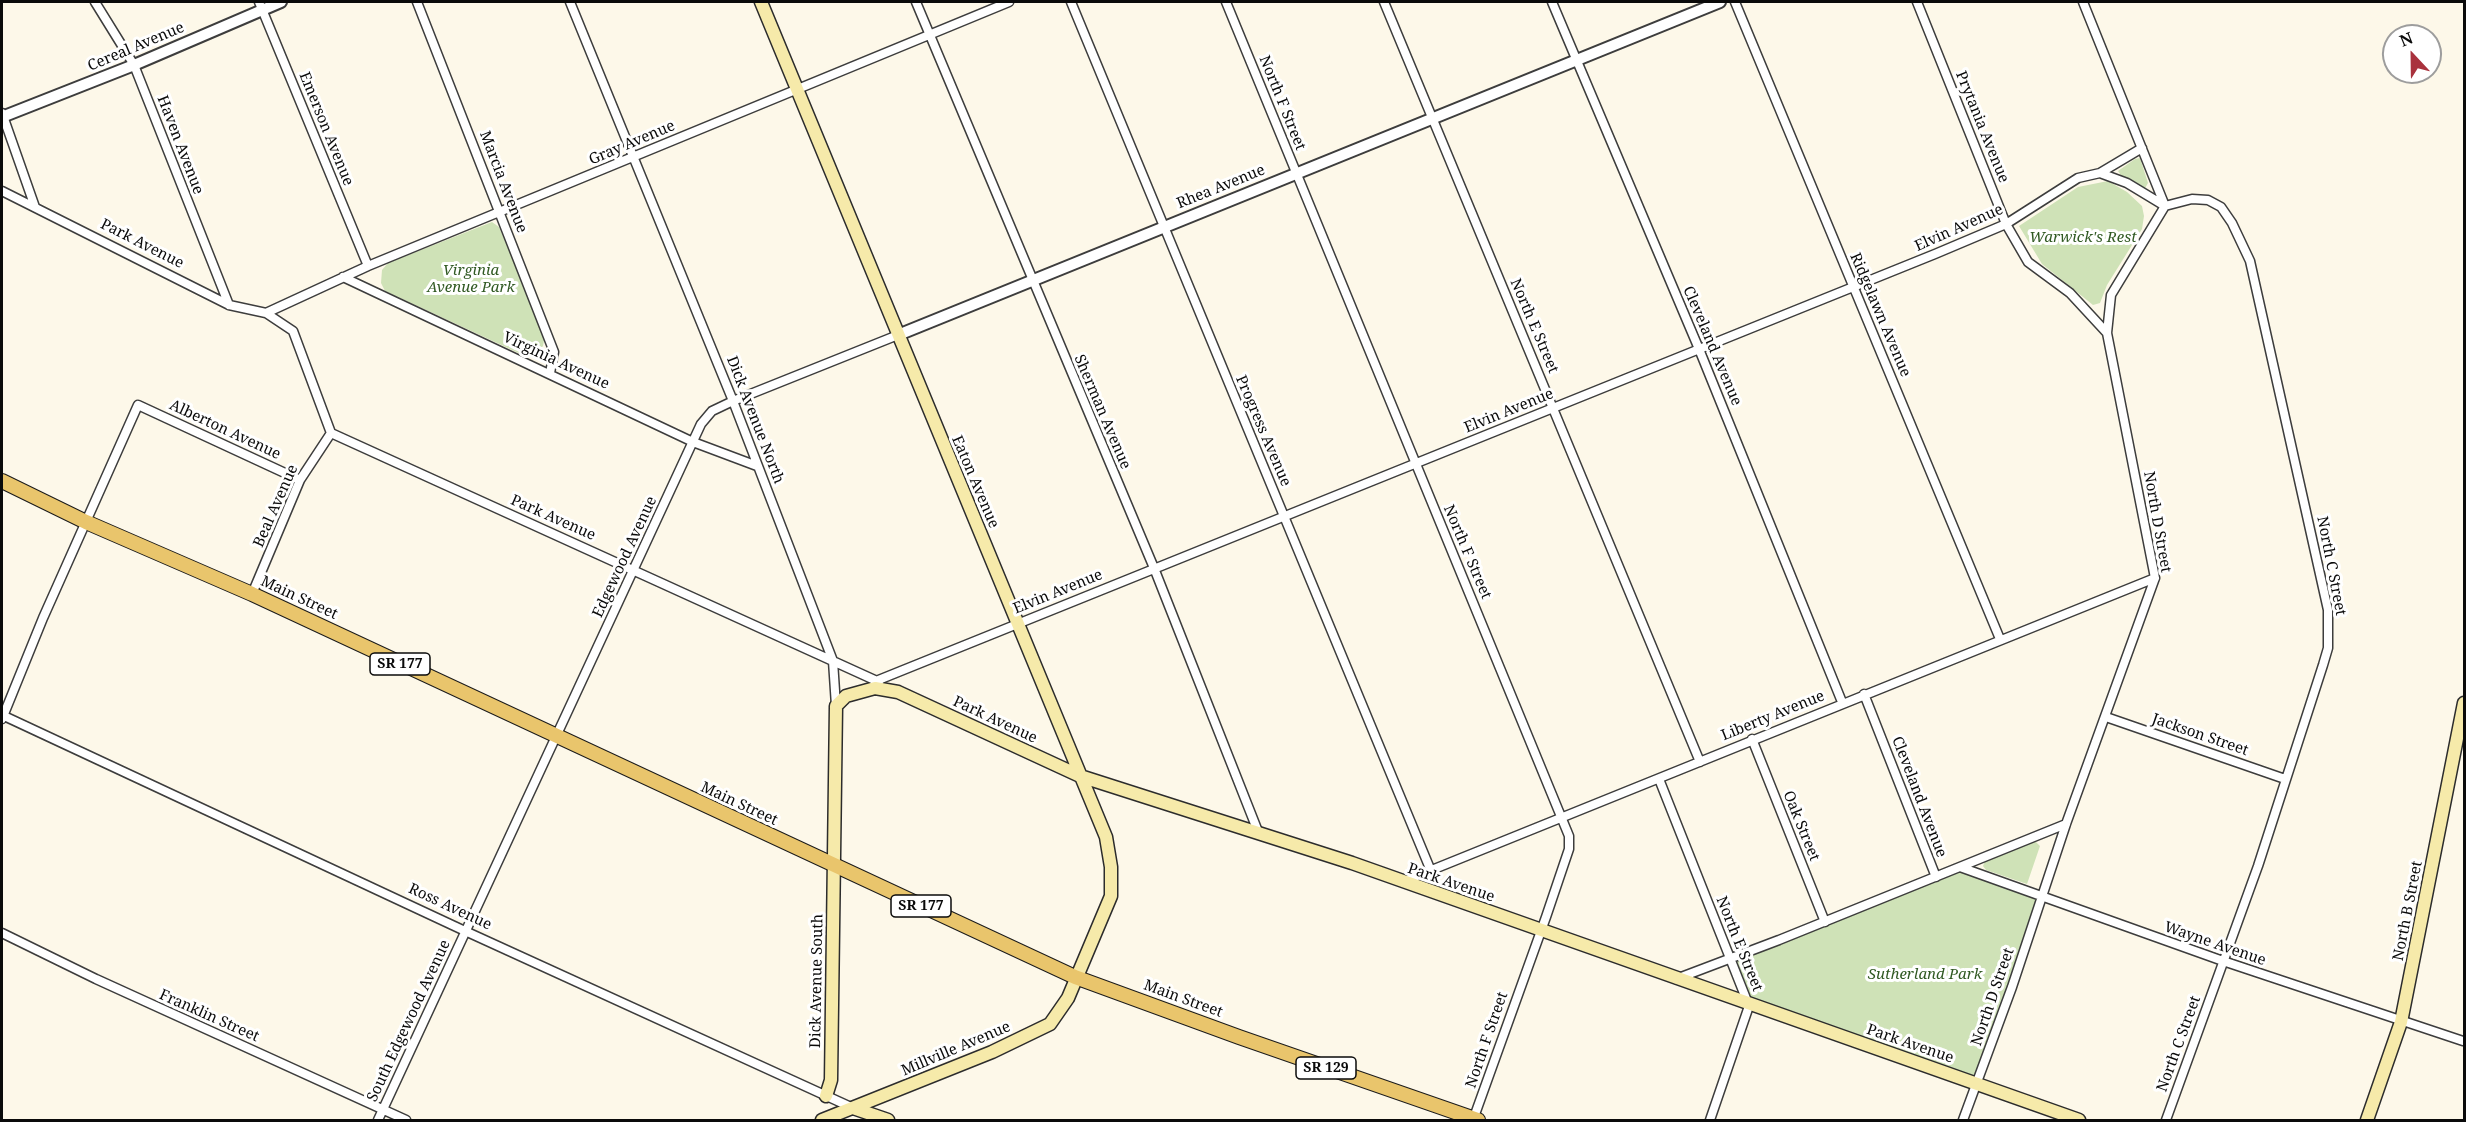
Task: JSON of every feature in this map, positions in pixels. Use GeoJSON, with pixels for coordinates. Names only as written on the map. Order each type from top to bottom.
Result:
{"type":"FeatureCollection","features":[{"type":"Feature","properties":{"kind":"main road","name":"Eaton Avenue"},"geometry":{"type":"LineString","coordinates":[[761,2],[1106,837],[1110,852],[1111,896],[1075,977]]}},
{"type":"Feature","properties":{"kind":"main road","name":"Main Street"},"geometry":{"type":"LineString","coordinates":[[2,481],[86,522],[252,594],[1075,977],[1475,1120]]}},
{"type":"Feature","properties":{"kind":"main road"},"geometry":{"type":"LineString","coordinates":[[836,706],[846,696],[862,690],[875,688],[898,692]]}},
{"type":"Feature","properties":{"kind":"main road","name":"Park Avenue"},"geometry":{"type":"LineString","coordinates":[[898,692],[1080,776],[1540,928],[1749,1006],[2079,1120]]}},
{"type":"Feature","properties":{"kind":"main road","name":"North B Street"},"geometry":{"type":"LineString","coordinates":[[2367,1120],[2401,1022],[2464,703]]}},
{"type":"Feature","properties":{"kind":"main road","name":"Dick Avenue North"},"geometry":{"type":"LineString","coordinates":[[834,866],[836,706]]}},
{"type":"Feature","properties":{"kind":"main road","name":"Dick Avenue South"},"geometry":{"type":"LineString","coordinates":[[826,1096],[831,1080],[834,866]]}},
{"type":"Feature","properties":{"kind":"main road","name":"Millville Avenue"},"geometry":{"type":"LineString","coordinates":[[822,1120],[992,1052],[1043,1028],[1063,1008],[1075,977]]}},
{"type":"Feature","properties":{"kind":"main road","name":"Ross Avenue"},"geometry":{"type":"LineString","coordinates":[[853,1108],[888,1120]]}},
{"type":"Feature","properties":{"kind":"street","name":"Haven Avenue"},"geometry":{"type":"LineString","coordinates":[[94,2],[134,65],[229,305]]}},
{"type":"Feature","properties":{"kind":"street","name":"Cereal Avenue"},"geometry":{"type":"LineString","coordinates":[[2,116],[134,65],[261,5],[281,2]]}},
{"type":"Feature","properties":{"kind":"street","name":"Marcia Avenue"},"geometry":{"type":"LineString","coordinates":[[417,2],[554,352],[550,373]]}},
{"type":"Feature","properties":{"kind":"street","name":"Dick Avenue North"},"geometry":{"type":"LineString","coordinates":[[570,2],[733,401],[833,661],[836,706]]}},
{"type":"Feature","properties":{"kind":"street","name":"Sherman Avenue"},"geometry":{"type":"LineString","coordinates":[[916,2],[1154,568],[1259,834]]}},
{"type":"Feature","properties":{"kind":"street","name":"Gray Avenue"},"geometry":{"type":"LineString","coordinates":[[266,313],[368,266],[1009,2]]}},
{"type":"Feature","properties":{"kind":"street","name":"Progress Avenue"},"geometry":{"type":"LineString","coordinates":[[1071,2],[1162,227],[1431,871]]}},
{"type":"Feature","properties":{"kind":"street","name":"North F Street"},"geometry":{"type":"LineString","coordinates":[[1226,2],[1569,836],[1569,849],[1475,1120]]}},
{"type":"Feature","properties":{"kind":"street","name":"North E Street"},"geometry":{"type":"LineString","coordinates":[[1384,2],[1700,762]]}},
{"type":"Feature","properties":{"kind":"street","name":"Cleveland Avenue"},"geometry":{"type":"LineString","coordinates":[[1552,2],[1699,349],[1842,702]]}},
{"type":"Feature","properties":{"kind":"street","name":"Rhea Avenue"},"geometry":{"type":"LineString","coordinates":[[733,401],[1720,2]]}},
{"type":"Feature","properties":{"kind":"street","name":"Ridgelawn Avenue"},"geometry":{"type":"LineString","coordinates":[[1735,2],[2000,639]]}},
{"type":"Feature","properties":{"kind":"street","name":"Prytania Avenue"},"geometry":{"type":"LineString","coordinates":[[1917,2],[2006,224],[2028,261],[2070,293],[2108,333]]}},
{"type":"Feature","properties":{"kind":"street"},"geometry":{"type":"LineString","coordinates":[[2083,2],[2165,206]]}},
{"type":"Feature","properties":{"kind":"street","name":"Emerson Avenue"},"geometry":{"type":"LineString","coordinates":[[261,5],[368,266]]}},
{"type":"Feature","properties":{"kind":"street"},"geometry":{"type":"LineString","coordinates":[[2,116],[35,207]]}},
{"type":"Feature","properties":{"kind":"street","name":"Elvin Avenue"},"geometry":{"type":"LineString","coordinates":[[876,681],[1017,622],[2006,224],[2078,178],[2100,173],[2142,148]]}},
{"type":"Feature","properties":{"kind":"street"},"geometry":{"type":"LineString","coordinates":[[2100,173],[2127,183],[2165,206]]}},
{"type":"Feature","properties":{"kind":"street","name":"Park Avenue"},"geometry":{"type":"LineString","coordinates":[[2,191],[229,305],[266,313],[293,331],[330,433],[898,692]]}},
{"type":"Feature","properties":{"kind":"street","name":"North C Street"},"geometry":{"type":"LineString","coordinates":[[2165,206],[2192,199],[2208,200],[2221,207],[2232,223],[2250,261],[2328,610],[2328,648],[2258,866],[2166,1120]]}},
{"type":"Feature","properties":{"kind":"street","name":"North D Street"},"geometry":{"type":"LineString","coordinates":[[1963,1120],[2155,578],[2108,333],[2111,295],[2165,206]]}},
{"type":"Feature","properties":{"kind":"street","name":"Virginia Avenue"},"geometry":{"type":"LineString","coordinates":[[343,277],[693,442],[757,466]]}},
{"type":"Feature","properties":{"kind":"street","name":"Edgewood Avenue"},"geometry":{"type":"LineString","coordinates":[[557,737],[701,424],[712,411],[733,401]]}},
{"type":"Feature","properties":{"kind":"street","name":"Alberton Avenue"},"geometry":{"type":"LineString","coordinates":[[86,522],[138,405],[300,480]]}},
{"type":"Feature","properties":{"kind":"street","name":"Beal Avenue"},"geometry":{"type":"LineString","coordinates":[[252,594],[300,480],[330,433]]}},
{"type":"Feature","properties":{"kind":"street"},"geometry":{"type":"LineString","coordinates":[[2,717],[86,522]]}},
{"type":"Feature","properties":{"kind":"street","name":"Liberty Avenue"},"geometry":{"type":"LineString","coordinates":[[1402,882],[1659,779],[1842,702],[2155,578]]}},
{"type":"Feature","properties":{"kind":"street","name":"Cleveland Avenue"},"geometry":{"type":"LineString","coordinates":[[1864,694],[1936,877]]}},
{"type":"Feature","properties":{"kind":"street","name":"Ross Avenue"},"geometry":{"type":"LineString","coordinates":[[2,717],[853,1108]]}},
{"type":"Feature","properties":{"kind":"street","name":"Jackson Street"},"geometry":{"type":"LineString","coordinates":[[2106,717],[2285,779]]}},
{"type":"Feature","properties":{"kind":"street","name":"South Edgewood Avenue"},"geometry":{"type":"LineString","coordinates":[[378,1120],[557,737]]}},
{"type":"Feature","properties":{"kind":"street","name":"Oak Street"},"geometry":{"type":"LineString","coordinates":[[1752,740],[1825,922]]}},
{"type":"Feature","properties":{"kind":"street","name":"North E Street"},"geometry":{"type":"LineString","coordinates":[[1659,779],[1749,1006],[1710,1120]]}},
{"type":"Feature","properties":{"kind":"street"},"geometry":{"type":"LineString","coordinates":[[1676,979],[1825,922],[2066,824]]}},
{"type":"Feature","properties":{"kind":"street","name":"Wayne Avenue"},"geometry":{"type":"LineString","coordinates":[[1960,867],[2223,961],[2463,1041]]}},
{"type":"Feature","properties":{"kind":"street","name":"Franklin Street"},"geometry":{"type":"LineString","coordinates":[[2,933],[96,979],[406,1120]]}},
{"type":"Feature","properties":{"kind":"green space"},"geometry":{"type":"Polygon","coordinates":[[[2140,158],[2148,183],[2144,190],[2122,177],[2118,171],[2140,158]]]}},
{"type":"Feature","properties":{"kind":"green space","name":"Warwick's Rest"},"geometry":{"type":"Polygon","coordinates":[[[2108,181],[2127,192],[2142,206],[2144,216],[2142,229],[2107,285],[2100,303],[2093,305],[2042,264],[2019,226],[2078,187],[2108,181]]]}},
{"type":"Feature","properties":{"kind":"green space","name":"Virginia Avenue Park"},"geometry":{"type":"Polygon","coordinates":[[[492,222],[499,227],[545,335],[543,346],[537,353],[525,356],[385,291],[381,283],[382,270],[388,263],[492,222]]]}},
{"type":"Feature","properties":{"kind":"green space"},"geometry":{"type":"Polygon","coordinates":[[[2035,841],[2040,846],[2027,884],[1986,870],[1983,866],[1985,861],[2035,841]]]}},
{"type":"Feature","properties":{"kind":"green space","name":"Sutherland Park"},"geometry":{"type":"Polygon","coordinates":[[[1960,867],[2041,895],[1976,1083],[1749,1006],[1731,958],[1960,867]]]}}]}
